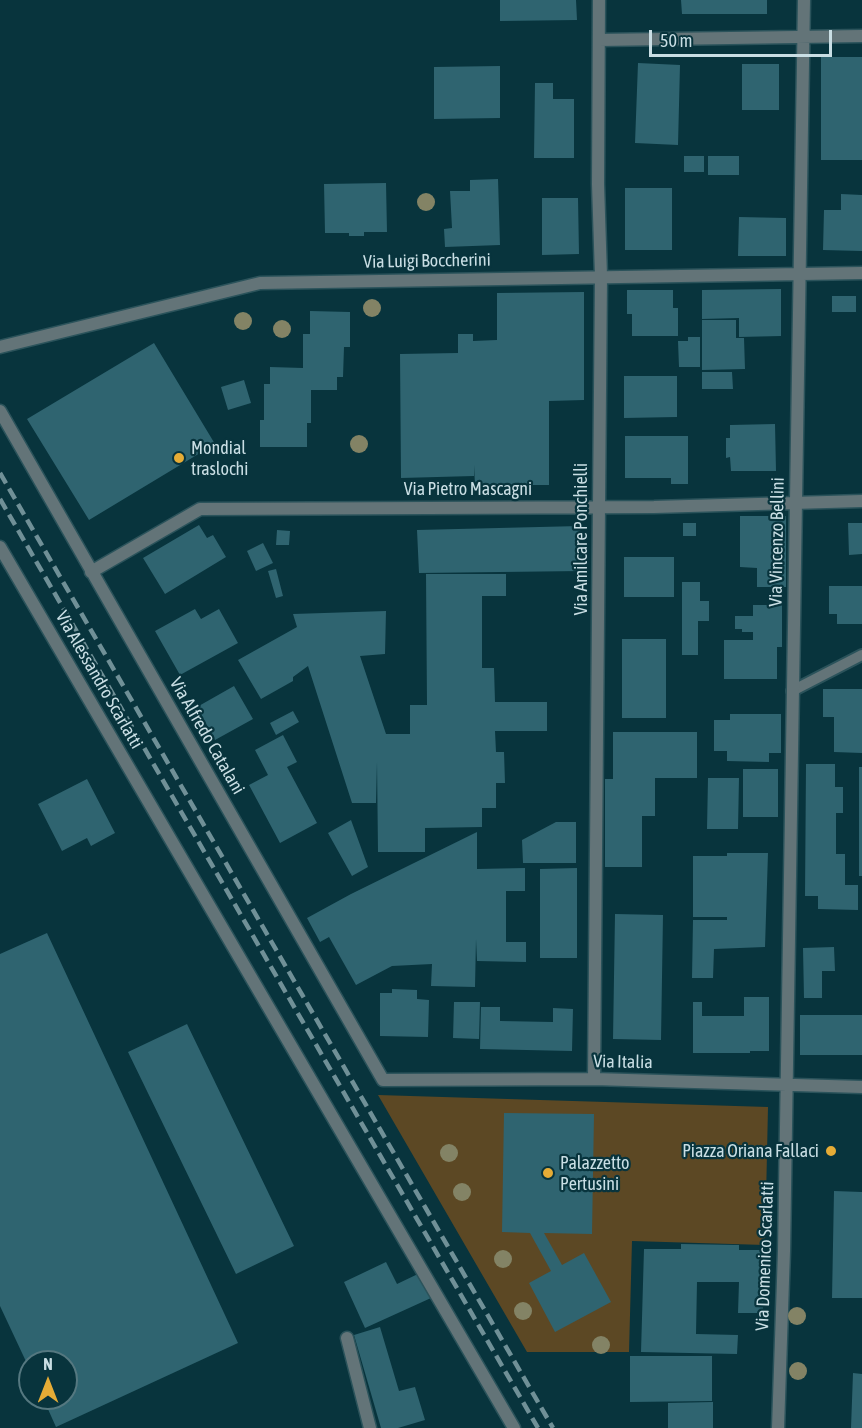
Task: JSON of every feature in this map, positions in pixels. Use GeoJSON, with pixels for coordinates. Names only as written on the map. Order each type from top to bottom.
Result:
{"type":"FeatureCollection","features":[{"type":"Feature","properties":{"kind":"street","name":"Via Amilcare Ponchielli"},"geometry":{"type":"LineString","coordinates":[[594,1079],[601,276],[598,184],[600,0]]}},
{"type":"Feature","properties":{"kind":"street","name":"Via Vincenzo Bellini"},"geometry":{"type":"LineString","coordinates":[[786,1084],[804,0]]}},
{"type":"Feature","properties":{"kind":"street"},"geometry":{"type":"LineString","coordinates":[[599,40],[862,36]]}},
{"type":"Feature","properties":{"kind":"street","name":"Via Luigi Boccherini"},"geometry":{"type":"LineString","coordinates":[[0,347],[260,283],[862,273]]}},
{"type":"Feature","properties":{"kind":"street","name":"Via Alfredo Catalani"},"geometry":{"type":"LineString","coordinates":[[0,411],[383,1080]]}},
{"type":"Feature","properties":{"kind":"street","name":"Via Pietro Mascagni"},"geometry":{"type":"LineString","coordinates":[[91,572],[200,509],[654,507],[862,501]]}},
{"type":"Feature","properties":{"kind":"street","name":"Via Alessandro Scarlatti"},"geometry":{"type":"LineString","coordinates":[[0,547],[514,1428]]}},
{"type":"Feature","properties":{"kind":"street","name":"Via Italia"},"geometry":{"type":"LineString","coordinates":[[383,1080],[594,1079],[862,1087]]}},
{"type":"Feature","properties":{"kind":"street","name":"Via Domenico Scarlatti"},"geometry":{"type":"LineString","coordinates":[[778,1428],[786,1084]]}},
{"type":"Feature","properties":{"kind":"street"},"geometry":{"type":"LineString","coordinates":[[347,1338],[370,1428]]}},
{"type":"Feature","properties":{"kind":"lane"},"geometry":{"type":"LineString","coordinates":[[792,691],[862,655]]}},
{"type":"Feature","properties":{"kind":"shaded area"},"geometry":{"type":"Polygon","coordinates":[[[378,1095],[768,1107],[765,1245],[632,1241],[629,1352],[527,1352],[378,1095]]]}},
{"type":"Feature","properties":{"kind":"building"},"geometry":{"type":"Polygon","coordinates":[[[500,0],[576,0],[577,20],[500,21],[500,0]]]}},
{"type":"Feature","properties":{"kind":"building"},"geometry":{"type":"Polygon","coordinates":[[[681,0],[767,0],[767,14],[682,14],[681,0]]]}},
{"type":"Feature","properties":{"kind":"building"},"geometry":{"type":"Polygon","coordinates":[[[821,57],[862,57],[862,160],[821,160],[821,57]]]}},
{"type":"Feature","properties":{"kind":"building"},"geometry":{"type":"Polygon","coordinates":[[[638,63],[680,65],[678,145],[635,143],[638,63]]]}},
{"type":"Feature","properties":{"kind":"building"},"geometry":{"type":"Polygon","coordinates":[[[742,64],[779,64],[779,110],[742,110],[742,64]]]}},
{"type":"Feature","properties":{"kind":"building"},"geometry":{"type":"Polygon","coordinates":[[[500,66],[500,118],[434,119],[434,67],[500,66]]]}},
{"type":"Feature","properties":{"kind":"building"},"geometry":{"type":"Polygon","coordinates":[[[535,83],[553,83],[553,99],[574,99],[574,158],[534,158],[535,83]]]}},
{"type":"Feature","properties":{"kind":"building"},"geometry":{"type":"Polygon","coordinates":[[[684,156],[704,156],[704,172],[684,172],[684,156]]]}},
{"type":"Feature","properties":{"kind":"building"},"geometry":{"type":"Polygon","coordinates":[[[708,156],[739,156],[739,175],[708,175],[708,156]]]}},
{"type":"Feature","properties":{"kind":"building"},"geometry":{"type":"Polygon","coordinates":[[[498,179],[500,245],[445,247],[444,229],[452,228],[450,191],[470,191],[470,180],[498,179]]]}},
{"type":"Feature","properties":{"kind":"building"},"geometry":{"type":"Polygon","coordinates":[[[386,183],[387,232],[364,232],[364,236],[349,236],[349,233],[325,233],[324,184],[386,183]]]}},
{"type":"Feature","properties":{"kind":"building"},"geometry":{"type":"Polygon","coordinates":[[[625,188],[672,188],[672,250],[625,250],[625,188]]]}},
{"type":"Feature","properties":{"kind":"building"},"geometry":{"type":"Polygon","coordinates":[[[841,194],[862,195],[862,251],[823,250],[824,210],[841,210],[841,194]]]}},
{"type":"Feature","properties":{"kind":"building"},"geometry":{"type":"Polygon","coordinates":[[[542,198],[578,198],[579,254],[542,255],[542,198]]]}},
{"type":"Feature","properties":{"kind":"building"},"geometry":{"type":"Polygon","coordinates":[[[739,217],[786,218],[786,256],[738,256],[739,217]]]}},
{"type":"Feature","properties":{"kind":"building"},"geometry":{"type":"Polygon","coordinates":[[[781,289],[781,336],[739,337],[739,318],[702,319],[702,290],[781,289]]]}},
{"type":"Feature","properties":{"kind":"building"},"geometry":{"type":"Polygon","coordinates":[[[627,290],[673,290],[673,308],[678,308],[678,336],[632,336],[632,314],[627,314],[627,290]]]}},
{"type":"Feature","properties":{"kind":"building"},"geometry":{"type":"Polygon","coordinates":[[[584,292],[584,400],[549,401],[549,485],[475,485],[474,465],[474,476],[401,478],[400,354],[458,353],[458,334],[473,334],[473,341],[497,340],[497,293],[584,292]]]}},
{"type":"Feature","properties":{"kind":"building"},"geometry":{"type":"Polygon","coordinates":[[[832,296],[856,296],[856,312],[832,312],[832,296]]]}},
{"type":"Feature","properties":{"kind":"building"},"geometry":{"type":"Polygon","coordinates":[[[310,311],[350,312],[350,347],[344,347],[343,377],[337,377],[337,390],[311,390],[311,423],[307,423],[307,447],[260,447],[260,420],[264,420],[264,384],[270,384],[270,367],[303,368],[303,334],[310,334],[310,311]]]}},
{"type":"Feature","properties":{"kind":"building"},"geometry":{"type":"Polygon","coordinates":[[[702,320],[736,320],[736,338],[744,338],[745,369],[702,370],[702,320]]]}},
{"type":"Feature","properties":{"kind":"building"},"geometry":{"type":"Polygon","coordinates":[[[688,337],[700,337],[700,367],[679,367],[678,341],[688,341],[688,337]]]}},
{"type":"Feature","properties":{"kind":"building"},"geometry":{"type":"Polygon","coordinates":[[[154,343],[215,444],[89,520],[27,419],[154,343]]]}},
{"type":"Feature","properties":{"kind":"building"},"geometry":{"type":"Polygon","coordinates":[[[702,372],[732,372],[733,389],[702,389],[702,372]]]}},
{"type":"Feature","properties":{"kind":"building"},"geometry":{"type":"Polygon","coordinates":[[[624,376],[677,376],[677,417],[624,418],[624,376]]]}},
{"type":"Feature","properties":{"kind":"building"},"geometry":{"type":"Polygon","coordinates":[[[244,380],[251,403],[228,410],[221,387],[244,380]]]}},
{"type":"Feature","properties":{"kind":"building"},"geometry":{"type":"Polygon","coordinates":[[[775,424],[776,471],[731,471],[730,457],[726,458],[726,438],[730,438],[730,425],[775,424]]]}},
{"type":"Feature","properties":{"kind":"building"},"geometry":{"type":"Polygon","coordinates":[[[625,436],[688,436],[688,484],[671,484],[671,478],[625,478],[625,436]]]}},
{"type":"Feature","properties":{"kind":"building"},"geometry":{"type":"Polygon","coordinates":[[[740,516],[786,516],[786,587],[757,587],[757,568],[740,567],[740,516]]]}},
{"type":"Feature","properties":{"kind":"building"},"geometry":{"type":"Polygon","coordinates":[[[683,523],[696,523],[696,536],[683,536],[683,523]]]}},
{"type":"Feature","properties":{"kind":"building"},"geometry":{"type":"Polygon","coordinates":[[[848,523],[862,523],[862,554],[849,555],[848,523]]]}},
{"type":"Feature","properties":{"kind":"building"},"geometry":{"type":"Polygon","coordinates":[[[199,525],[207,538],[213,535],[226,557],[165,594],[143,558],[199,525]]]}},
{"type":"Feature","properties":{"kind":"building"},"geometry":{"type":"Polygon","coordinates":[[[580,526],[582,571],[419,573],[417,530],[580,526]]]}},
{"type":"Feature","properties":{"kind":"building"},"geometry":{"type":"Polygon","coordinates":[[[277,530],[290,531],[289,545],[276,545],[277,530]]]}},
{"type":"Feature","properties":{"kind":"building"},"geometry":{"type":"Polygon","coordinates":[[[263,543],[273,563],[256,571],[247,551],[263,543]]]}},
{"type":"Feature","properties":{"kind":"building"},"geometry":{"type":"Polygon","coordinates":[[[624,557],[674,557],[674,597],[624,597],[624,557]]]}},
{"type":"Feature","properties":{"kind":"building"},"geometry":{"type":"Polygon","coordinates":[[[276,569],[283,596],[276,598],[268,571],[276,569]]]}},
{"type":"Feature","properties":{"kind":"building"},"geometry":{"type":"Polygon","coordinates":[[[426,574],[506,574],[506,596],[482,596],[482,668],[494,668],[495,702],[547,702],[547,731],[495,731],[496,752],[504,752],[505,783],[496,783],[496,808],[482,808],[482,827],[425,828],[425,852],[378,852],[377,762],[376,803],[352,803],[308,666],[293,677],[293,681],[261,699],[238,660],[297,627],[293,614],[386,611],[385,654],[360,656],[386,734],[410,734],[410,705],[427,705],[426,574]]]}},
{"type":"Feature","properties":{"kind":"building"},"geometry":{"type":"Polygon","coordinates":[[[682,582],[700,582],[700,601],[709,601],[709,621],[698,621],[698,655],[682,655],[682,582]]]}},
{"type":"Feature","properties":{"kind":"building"},"geometry":{"type":"Polygon","coordinates":[[[829,586],[862,586],[862,624],[837,624],[837,614],[829,614],[829,586]]]}},
{"type":"Feature","properties":{"kind":"building"},"geometry":{"type":"Polygon","coordinates":[[[753,605],[782,605],[782,647],[777,647],[777,679],[724,679],[724,640],[753,640],[753,632],[742,632],[742,629],[735,629],[735,616],[753,616],[753,605]]]}},
{"type":"Feature","properties":{"kind":"building"},"geometry":{"type":"Polygon","coordinates":[[[195,609],[201,619],[219,609],[238,643],[180,675],[155,631],[195,609]]]}},
{"type":"Feature","properties":{"kind":"building"},"geometry":{"type":"Polygon","coordinates":[[[622,639],[666,639],[666,718],[622,718],[622,639]]]}},
{"type":"Feature","properties":{"kind":"building"},"geometry":{"type":"Polygon","coordinates":[[[234,686],[253,719],[215,740],[197,707],[234,686]]]}},
{"type":"Feature","properties":{"kind":"building"},"geometry":{"type":"Polygon","coordinates":[[[823,689],[862,689],[862,753],[834,752],[834,717],[823,717],[823,689]]]}},
{"type":"Feature","properties":{"kind":"building"},"geometry":{"type":"Polygon","coordinates":[[[293,711],[299,722],[276,735],[270,723],[293,711]]]}},
{"type":"Feature","properties":{"kind":"building"},"geometry":{"type":"Polygon","coordinates":[[[730,714],[781,714],[781,753],[769,753],[769,762],[727,761],[727,751],[714,751],[714,720],[730,720],[730,714]]]}},
{"type":"Feature","properties":{"kind":"building"},"geometry":{"type":"Polygon","coordinates":[[[613,732],[697,732],[697,778],[655,778],[655,816],[642,816],[642,867],[605,867],[605,779],[613,779],[613,732]]]}},
{"type":"Feature","properties":{"kind":"building"},"geometry":{"type":"Polygon","coordinates":[[[283,735],[297,762],[287,767],[317,823],[280,843],[249,785],[268,775],[255,750],[283,735]]]}},
{"type":"Feature","properties":{"kind":"building"},"geometry":{"type":"Polygon","coordinates":[[[806,764],[835,764],[835,787],[843,787],[843,813],[836,813],[836,854],[845,854],[845,885],[858,885],[858,910],[818,909],[818,896],[805,896],[806,764]]]}},
{"type":"Feature","properties":{"kind":"building"},"geometry":{"type":"Polygon","coordinates":[[[859,767],[862,767],[862,876],[859,876],[859,767]]]}},
{"type":"Feature","properties":{"kind":"building"},"geometry":{"type":"Polygon","coordinates":[[[743,769],[778,769],[778,817],[743,817],[743,769]]]}},
{"type":"Feature","properties":{"kind":"building"},"geometry":{"type":"Polygon","coordinates":[[[708,778],[739,778],[738,829],[707,829],[708,778]]]}},
{"type":"Feature","properties":{"kind":"building"},"geometry":{"type":"Polygon","coordinates":[[[87,779],[115,833],[91,846],[87,838],[62,851],[38,804],[87,779]]]}},
{"type":"Feature","properties":{"kind":"building"},"geometry":{"type":"Polygon","coordinates":[[[351,820],[368,867],[352,876],[328,833],[351,820]]]}},
{"type":"Feature","properties":{"kind":"building"},"geometry":{"type":"Polygon","coordinates":[[[556,822],[576,822],[576,863],[523,863],[522,840],[556,822]]]}},
{"type":"Feature","properties":{"kind":"building"},"geometry":{"type":"Polygon","coordinates":[[[477,832],[477,869],[525,868],[525,891],[506,891],[506,942],[526,942],[526,962],[477,961],[476,939],[475,987],[431,986],[432,964],[392,966],[356,985],[329,937],[320,942],[307,918],[477,832]]]}},
{"type":"Feature","properties":{"kind":"building"},"geometry":{"type":"Polygon","coordinates":[[[727,853],[768,853],[765,947],[714,949],[713,978],[692,978],[693,920],[727,920],[727,917],[693,917],[693,856],[727,856],[727,853]]]}},
{"type":"Feature","properties":{"kind":"building"},"geometry":{"type":"Polygon","coordinates":[[[577,868],[577,958],[540,958],[540,869],[577,868]]]}},
{"type":"Feature","properties":{"kind":"building"},"geometry":{"type":"Polygon","coordinates":[[[615,914],[663,915],[661,1040],[613,1039],[615,914]]]}},
{"type":"Feature","properties":{"kind":"building"},"geometry":{"type":"Polygon","coordinates":[[[47,933],[238,1343],[56,1427],[48,1410],[78,1410],[78,1350],[21,1350],[0,1306],[0,954],[47,933]]]}},
{"type":"Feature","properties":{"kind":"building"},"geometry":{"type":"Polygon","coordinates":[[[834,947],[835,971],[822,971],[822,998],[804,998],[803,948],[834,947]]]}},
{"type":"Feature","properties":{"kind":"building"},"geometry":{"type":"Polygon","coordinates":[[[392,989],[417,990],[417,999],[429,1000],[428,1037],[380,1036],[380,993],[392,993],[392,989]]]}},
{"type":"Feature","properties":{"kind":"building"},"geometry":{"type":"Polygon","coordinates":[[[744,997],[769,997],[769,1051],[693,1053],[693,1002],[702,1002],[702,1016],[744,1016],[744,997]]]}},
{"type":"Feature","properties":{"kind":"building"},"geometry":{"type":"Polygon","coordinates":[[[454,1002],[480,1002],[479,1039],[453,1038],[454,1002]]]}},
{"type":"Feature","properties":{"kind":"building"},"geometry":{"type":"Polygon","coordinates":[[[481,1007],[500,1007],[500,1021],[553,1022],[553,1008],[573,1009],[572,1051],[480,1049],[481,1007]]]}},
{"type":"Feature","properties":{"kind":"building"},"geometry":{"type":"Polygon","coordinates":[[[800,1015],[862,1015],[862,1055],[800,1055],[800,1015]]]}},
{"type":"Feature","properties":{"kind":"building"},"geometry":{"type":"Polygon","coordinates":[[[187,1024],[294,1246],[236,1274],[128,1052],[187,1024]]]}},
{"type":"Feature","properties":{"kind":"building","name":"Palazzetto Pertusini"},"geometry":{"type":"Polygon","coordinates":[[[504,1113],[594,1114],[592,1234],[544,1233],[562,1265],[584,1253],[611,1302],[555,1332],[529,1283],[551,1271],[530,1233],[502,1232],[504,1113]]]}},
{"type":"Feature","properties":{"kind":"building"},"geometry":{"type":"Polygon","coordinates":[[[834,1191],[862,1192],[862,1298],[832,1298],[834,1191]]]}},
{"type":"Feature","properties":{"kind":"building"},"geometry":{"type":"Polygon","coordinates":[[[681,1244],[739,1245],[739,1250],[764,1250],[763,1313],[738,1313],[739,1282],[697,1282],[696,1334],[738,1335],[737,1354],[641,1352],[644,1249],[681,1249],[681,1244]]]}},
{"type":"Feature","properties":{"kind":"building"},"geometry":{"type":"Polygon","coordinates":[[[386,1262],[397,1284],[420,1273],[431,1298],[365,1328],[344,1282],[386,1262]]]}},
{"type":"Feature","properties":{"kind":"building"},"geometry":{"type":"Polygon","coordinates":[[[380,1327],[399,1391],[415,1387],[425,1420],[398,1428],[381,1428],[354,1335],[380,1327]]]}},
{"type":"Feature","properties":{"kind":"building"},"geometry":{"type":"Polygon","coordinates":[[[630,1356],[712,1356],[712,1401],[630,1402],[630,1356]]]}},
{"type":"Feature","properties":{"kind":"building"},"geometry":{"type":"Polygon","coordinates":[[[853,1373],[862,1374],[862,1428],[851,1428],[853,1373]]]}},
{"type":"Feature","properties":{"kind":"building"},"geometry":{"type":"Polygon","coordinates":[[[713,1402],[713,1428],[668,1428],[668,1403],[713,1402]]]}},
{"type":"Feature","properties":{"kind":"railway"},"geometry":{"type":"LineString","coordinates":[[0,473],[553,1428]]}},
{"type":"Feature","properties":{"kind":"railway"},"geometry":{"type":"LineString","coordinates":[[0,499],[538,1428]]}},
{"type":"Feature","properties":{"kind":"place","name":"Mondial traslochi"},"geometry":{"type":"Point","coordinates":[179,458]}},
{"type":"Feature","properties":{"kind":"place","name":"Piazza Oriana Fallaci"},"geometry":{"type":"Point","coordinates":[831,1151]}},
{"type":"Feature","properties":{"kind":"place","name":"Palazzetto Pertusini"},"geometry":{"type":"Point","coordinates":[548,1173]}}]}
